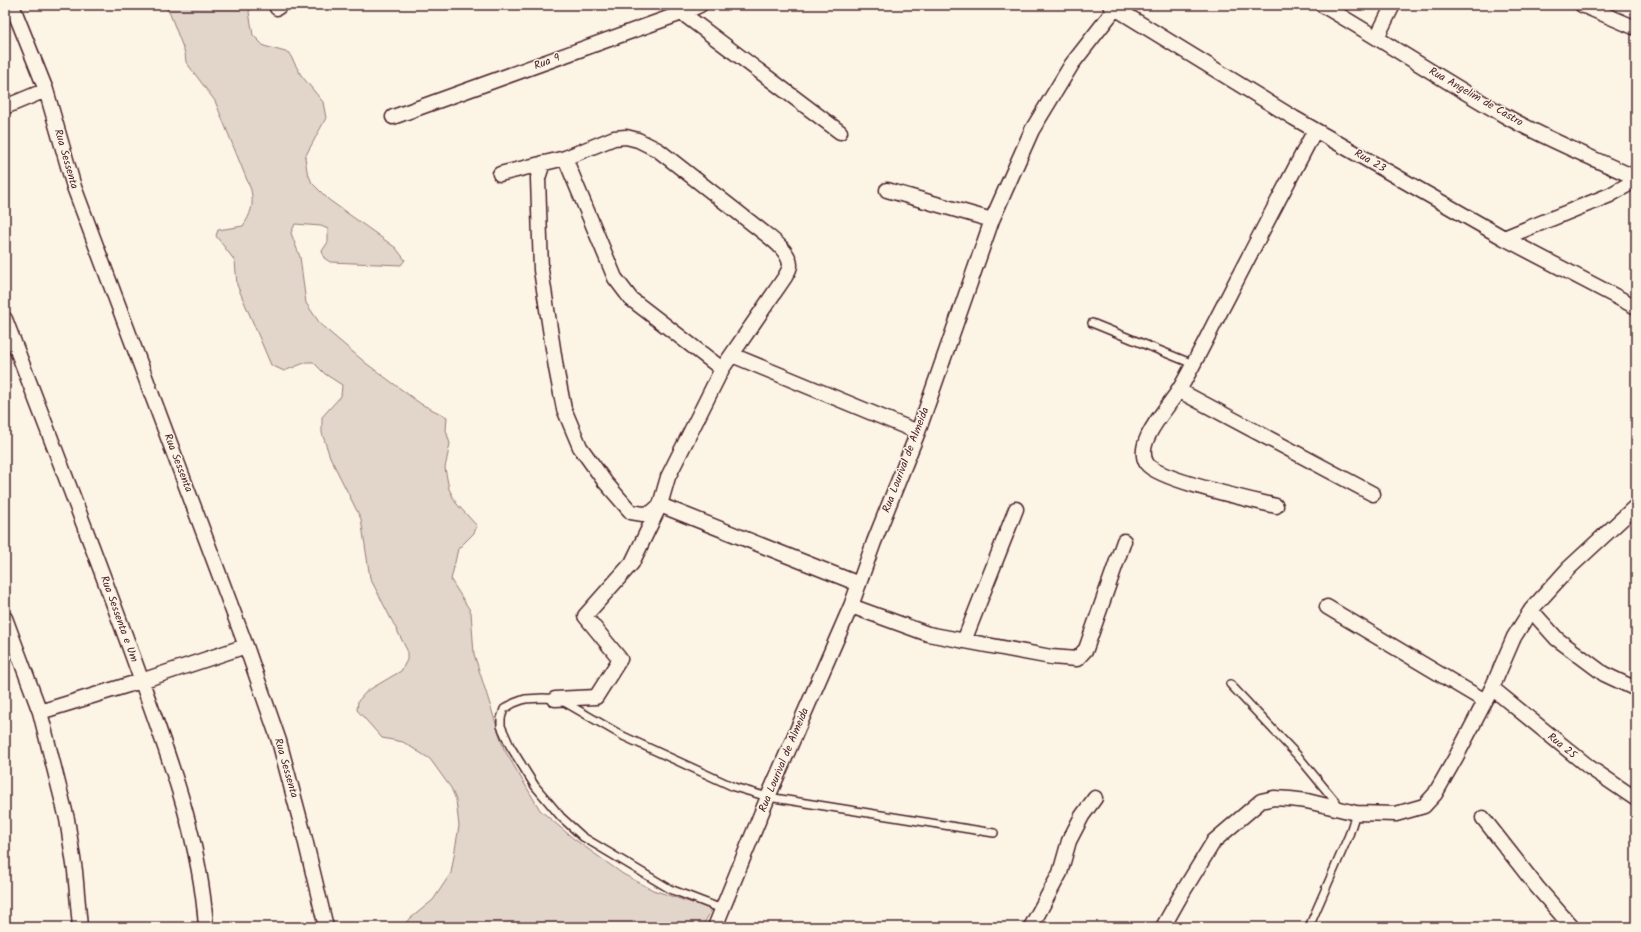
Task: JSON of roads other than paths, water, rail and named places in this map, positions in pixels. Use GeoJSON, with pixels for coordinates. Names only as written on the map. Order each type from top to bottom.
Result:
{"type":"FeatureCollection","features":[{"type":"Feature","properties":{"kind":"street","name":"Rua Sessenta"},"geometry":{"type":"LineString","coordinates":[[12,5],[46,90],[74,187],[246,646],[279,741],[303,831],[326,927]]}},
{"type":"Feature","properties":{"kind":"street","name":"Rua 9"},"geometry":{"type":"LineString","coordinates":[[393,117],[682,13],[700,5]]}},
{"type":"Feature","properties":{"kind":"street","name":"Rua Angelim de Castro"},"geometry":{"type":"LineString","coordinates":[[1322,5],[1507,117],[1636,179]]}},
{"type":"Feature","properties":{"kind":"street"},"geometry":{"type":"LineString","coordinates":[[1377,37],[1393,5]]}},
{"type":"Feature","properties":{"kind":"street"},"geometry":{"type":"LineString","coordinates":[[1582,5],[1636,28]]}},
{"type":"Feature","properties":{"kind":"street","name":"Rua 23"},"geometry":{"type":"LineString","coordinates":[[1114,6],[1315,130],[1504,238],[1636,307]]}},
{"type":"Feature","properties":{"kind":"street","name":"Rua Lourival de Almeida"},"geometry":{"type":"LineString","coordinates":[[715,927],[768,797],[851,606],[918,432],[992,220],[1032,130],[1072,64],[1114,6]]}},
{"type":"Feature","properties":{"kind":"street"},"geometry":{"type":"LineString","coordinates":[[682,13],[840,132]]}},
{"type":"Feature","properties":{"kind":"street"},"geometry":{"type":"LineString","coordinates":[[5,107],[46,90]]}},
{"type":"Feature","properties":{"kind":"street"},"geometry":{"type":"LineString","coordinates":[[1276,506],[1171,478],[1152,469],[1144,458],[1146,438],[1178,390],[1193,364],[1315,130]]}},
{"type":"Feature","properties":{"kind":"street"},"geometry":{"type":"LineString","coordinates":[[500,174],[565,158],[614,138],[626,137],[638,140],[658,150],[780,246],[786,256],[789,268],[785,277],[722,369],[668,477],[660,505],[632,563],[585,616],[620,659],[596,697],[555,699]]}},
{"type":"Feature","properties":{"kind":"street"},"geometry":{"type":"LineString","coordinates":[[565,158],[615,278],[632,299],[722,369]]}},
{"type":"Feature","properties":{"kind":"street"},"geometry":{"type":"LineString","coordinates":[[543,163],[538,178],[541,270],[564,409],[580,447],[624,506],[631,512],[643,514],[651,512],[660,505]]}},
{"type":"Feature","properties":{"kind":"street"},"geometry":{"type":"LineString","coordinates":[[1504,238],[1610,195],[1636,179]]}},
{"type":"Feature","properties":{"kind":"street"},"geometry":{"type":"LineString","coordinates":[[887,190],[992,220]]}},
{"type":"Feature","properties":{"kind":"street","name":"Rua Sessenta e Um"},"geometry":{"type":"LineString","coordinates":[[5,319],[100,566],[179,789],[197,854],[205,907],[206,927]]}},
{"type":"Feature","properties":{"kind":"street"},"geometry":{"type":"LineString","coordinates":[[732,355],[918,432]]}},
{"type":"Feature","properties":{"kind":"street"},"geometry":{"type":"LineString","coordinates":[[1178,390],[1373,494]]}},
{"type":"Feature","properties":{"kind":"street"},"geometry":{"type":"LineString","coordinates":[[660,505],[859,584]]}},
{"type":"Feature","properties":{"kind":"street"},"geometry":{"type":"LineString","coordinates":[[1164,927],[1181,895],[1214,841],[1261,801],[1274,798],[1306,801],[1356,813],[1396,814],[1424,806],[1438,788],[1492,688],[1514,637],[1531,610],[1569,568],[1636,506]]}},
{"type":"Feature","properties":{"kind":"street"},"geometry":{"type":"LineString","coordinates":[[964,641],[1016,509]]}},
{"type":"Feature","properties":{"kind":"street"},"geometry":{"type":"LineString","coordinates":[[851,606],[928,634],[1051,657],[1077,659],[1086,649],[1124,541]]}},
{"type":"Feature","properties":{"kind":"street"},"geometry":{"type":"LineString","coordinates":[[1327,607],[1485,701]]}},
{"type":"Feature","properties":{"kind":"street"},"geometry":{"type":"LineString","coordinates":[[1531,610],[1557,640],[1604,674],[1636,689]]}},
{"type":"Feature","properties":{"kind":"street"},"geometry":{"type":"LineString","coordinates":[[5,618],[40,712],[67,819],[75,871],[80,927]]}},
{"type":"Feature","properties":{"kind":"street"},"geometry":{"type":"LineString","coordinates":[[40,712],[141,681],[246,646]]}},
{"type":"Feature","properties":{"kind":"street","name":"Rua 25"},"geometry":{"type":"LineString","coordinates":[[1492,688],[1589,768],[1636,799]]}},
{"type":"Feature","properties":{"kind":"street"},"geometry":{"type":"LineString","coordinates":[[1032,927],[1060,873],[1069,841],[1082,816],[1095,798]]}},
{"type":"Feature","properties":{"kind":"street"},"geometry":{"type":"LineString","coordinates":[[1483,818],[1537,887],[1572,927]]}},
{"type":"Feature","properties":{"kind":"lane"},"geometry":{"type":"LineString","coordinates":[[1092,323],[1193,364]]}},
{"type":"Feature","properties":{"kind":"lane"},"geometry":{"type":"LineString","coordinates":[[1230,684],[1298,756],[1342,809]]}},
{"type":"Feature","properties":{"kind":"lane"},"geometry":{"type":"LineString","coordinates":[[722,909],[670,889],[583,837],[562,817],[535,786],[510,746],[501,726],[500,718],[504,709],[525,699],[559,699],[623,736],[734,787],[768,797],[994,834]]}},
{"type":"Feature","properties":{"kind":"lane"},"geometry":{"type":"LineString","coordinates":[[1309,927],[1349,835],[1356,813]]}}]}
